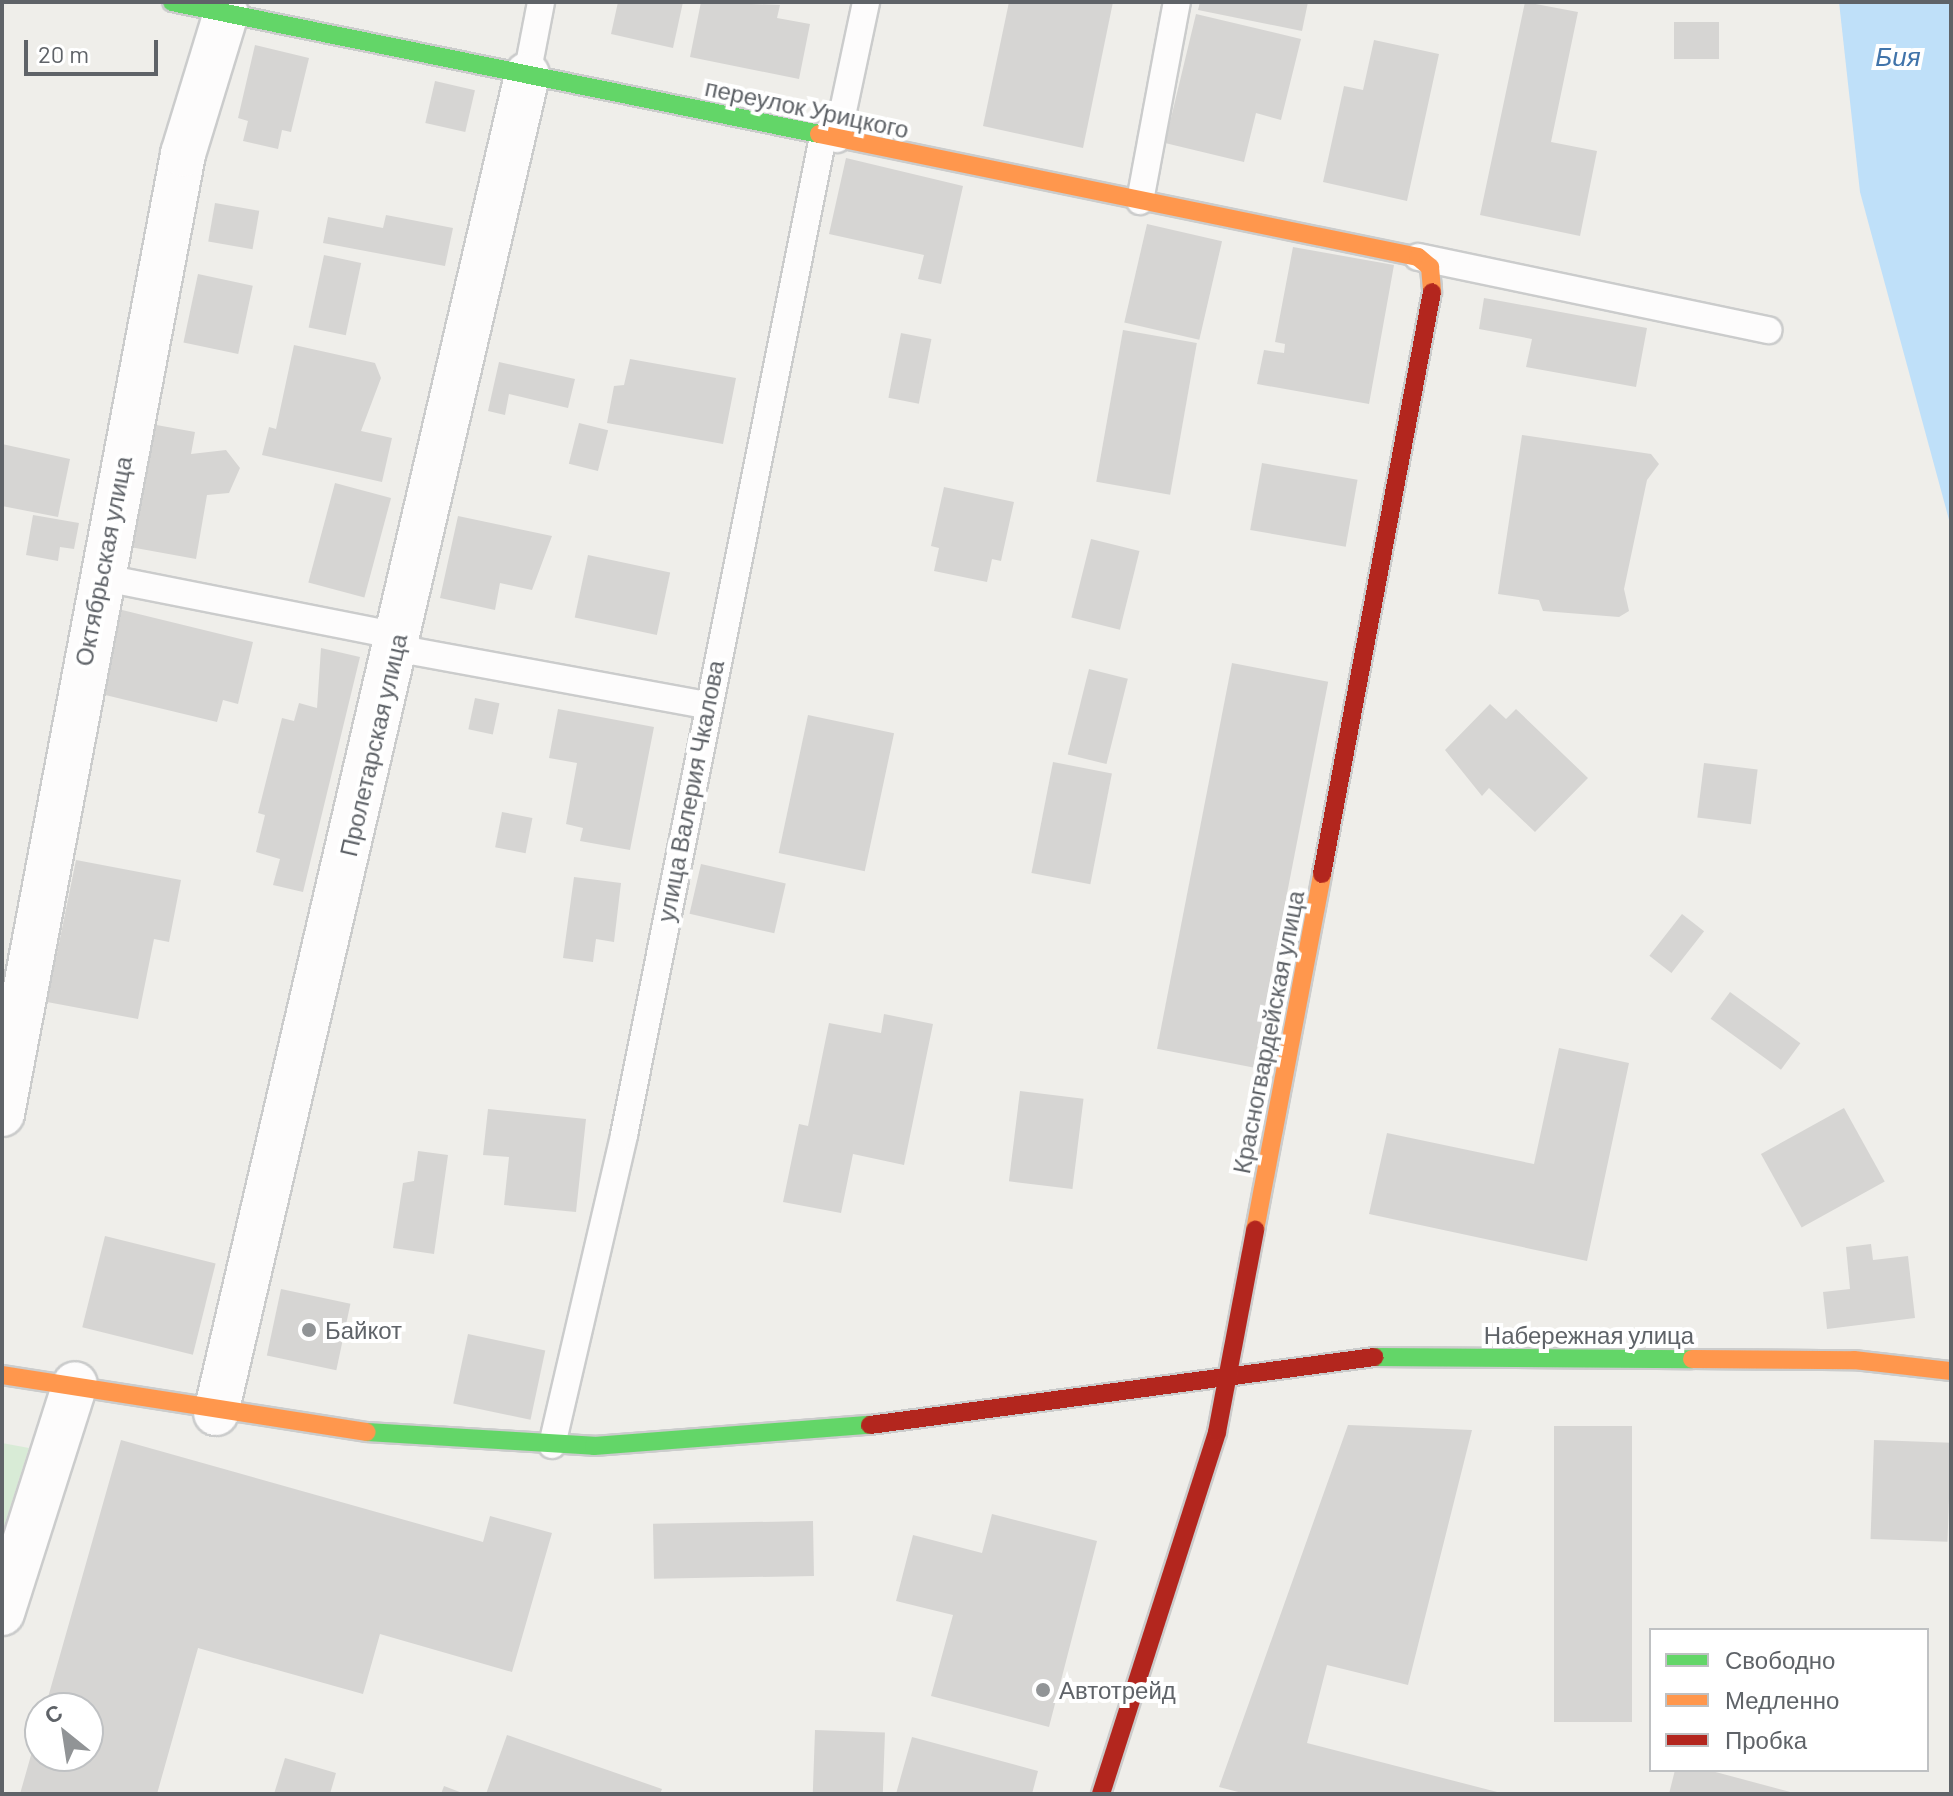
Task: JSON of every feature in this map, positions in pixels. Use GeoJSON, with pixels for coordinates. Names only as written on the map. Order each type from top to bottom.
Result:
{"type":"FeatureCollection","features":[{"type":"Feature","properties":{"kind":"street","name":"переулок Урицкого"},"geometry":{"type":"LineString","coordinates":[[172,2],[227,8],[527,75],[1424,262]]}},
{"type":"Feature","properties":{"kind":"street","name":"Октябрьская улица"},"geometry":{"type":"LineString","coordinates":[[2,1114],[100,577],[183,154],[227,8]]}},
{"type":"Feature","properties":{"kind":"street","name":"Пролетарская улица"},"geometry":{"type":"LineString","coordinates":[[216,1413],[527,75]]}},
{"type":"Feature","properties":{"kind":"street","name":"Красногвардейская улица"},"geometry":{"type":"LineString","coordinates":[[1101,1794],[1227,1379],[1434,280],[1424,262]]}},
{"type":"Feature","properties":{"kind":"street","name":"Набережная улица"},"geometry":{"type":"LineString","coordinates":[[2,1375],[75,1384],[216,1413],[458,1443],[552,1445],[878,1424],[1227,1379],[1337,1357],[1854,1360],[1951,1371]]}},
{"type":"Feature","properties":{"kind":"street"},"geometry":{"type":"LineString","coordinates":[[2,1613],[75,1384]]}},
{"type":"Feature","properties":{"kind":"lane"},"geometry":{"type":"LineString","coordinates":[[527,75],[541,2]]}},
{"type":"Feature","properties":{"kind":"lane","name":"улица Валерия Чкалова"},"geometry":{"type":"LineString","coordinates":[[552,1445],[624,1135],[706,705],[830,138],[866,2]]}},
{"type":"Feature","properties":{"kind":"lane"},"geometry":{"type":"LineString","coordinates":[[1140,201],[1177,2]]}},
{"type":"Feature","properties":{"kind":"lane"},"geometry":{"type":"LineString","coordinates":[[1424,262],[1768,330]]}},
{"type":"Feature","properties":{"kind":"lane"},"geometry":{"type":"LineString","coordinates":[[100,577],[706,705]]}},
{"type":"Feature","properties":{"kind":"green space"},"geometry":{"type":"Polygon","coordinates":[[[2,1443],[29,1448],[2,1533],[2,1443]]]}},
{"type":"Feature","properties":{"kind":"water","name":"Бия"},"geometry":{"type":"Polygon","coordinates":[[[1839,2],[1951,2],[1951,527],[1860,192],[1839,2]]]}},
{"type":"Feature","properties":{"kind":"building"},"geometry":{"type":"Polygon","coordinates":[[[618,2],[683,2],[673,48],[611,34],[618,2]]]}},
{"type":"Feature","properties":{"kind":"building"},"geometry":{"type":"Polygon","coordinates":[[[701,2],[780,5],[777,18],[810,24],[799,79],[690,57],[701,2]]]}},
{"type":"Feature","properties":{"kind":"building"},"geometry":{"type":"Polygon","coordinates":[[[1009,2],[1113,2],[1083,148],[983,126],[1009,2]]]}},
{"type":"Feature","properties":{"kind":"building"},"geometry":{"type":"Polygon","coordinates":[[[1200,2],[1308,2],[1302,31],[1198,10],[1200,2]]]}},
{"type":"Feature","properties":{"kind":"building"},"geometry":{"type":"Polygon","coordinates":[[[1525,2],[1578,12],[1551,142],[1597,151],[1580,236],[1480,215],[1525,2]]]}},
{"type":"Feature","properties":{"kind":"building"},"geometry":{"type":"Polygon","coordinates":[[[1196,14],[1301,39],[1281,120],[1256,113],[1244,162],[1165,143],[1196,14]]]}},
{"type":"Feature","properties":{"kind":"building"},"geometry":{"type":"Polygon","coordinates":[[[1674,22],[1719,22],[1719,59],[1674,59],[1674,22]]]}},
{"type":"Feature","properties":{"kind":"building"},"geometry":{"type":"Polygon","coordinates":[[[1374,40],[1439,54],[1407,201],[1323,182],[1344,86],[1363,90],[1374,40]]]}},
{"type":"Feature","properties":{"kind":"building"},"geometry":{"type":"Polygon","coordinates":[[[255,45],[309,58],[291,132],[282,130],[278,149],[243,141],[248,121],[238,118],[255,45]]]}},
{"type":"Feature","properties":{"kind":"building"},"geometry":{"type":"Polygon","coordinates":[[[435,81],[475,90],[465,132],[425,123],[435,81]]]}},
{"type":"Feature","properties":{"kind":"building"},"geometry":{"type":"Polygon","coordinates":[[[846,158],[963,186],[941,284],[918,279],[924,255],[829,234],[846,158]]]}},
{"type":"Feature","properties":{"kind":"building"},"geometry":{"type":"Polygon","coordinates":[[[215,203],[259,211],[253,249],[208,241],[215,203]]]}},
{"type":"Feature","properties":{"kind":"building"},"geometry":{"type":"Polygon","coordinates":[[[386,215],[453,228],[445,266],[323,243],[328,217],[383,228],[386,215]]]}},
{"type":"Feature","properties":{"kind":"building"},"geometry":{"type":"Polygon","coordinates":[[[1147,224],[1222,241],[1199,340],[1124,322],[1147,224]]]}},
{"type":"Feature","properties":{"kind":"building"},"geometry":{"type":"Polygon","coordinates":[[[1293,247],[1394,265],[1369,404],[1257,384],[1264,350],[1284,353],[1285,344],[1275,342],[1293,247]]]}},
{"type":"Feature","properties":{"kind":"building"},"geometry":{"type":"Polygon","coordinates":[[[324,255],[361,263],[346,335],[309,327],[324,255]]]}},
{"type":"Feature","properties":{"kind":"building"},"geometry":{"type":"Polygon","coordinates":[[[198,274],[253,286],[238,354],[183,342],[198,274]]]}},
{"type":"Feature","properties":{"kind":"building"},"geometry":{"type":"Polygon","coordinates":[[[1484,298],[1647,328],[1636,387],[1526,367],[1532,339],[1479,329],[1484,298]]]}},
{"type":"Feature","properties":{"kind":"building"},"geometry":{"type":"Polygon","coordinates":[[[1123,330],[1197,343],[1170,495],[1096,482],[1123,330]]]}},
{"type":"Feature","properties":{"kind":"building"},"geometry":{"type":"Polygon","coordinates":[[[901,333],[931,339],[919,404],[888,398],[901,333]]]}},
{"type":"Feature","properties":{"kind":"building"},"geometry":{"type":"Polygon","coordinates":[[[294,345],[375,363],[381,378],[361,431],[392,438],[382,482],[262,455],[269,427],[276,429],[294,345]]]}},
{"type":"Feature","properties":{"kind":"building"},"geometry":{"type":"Polygon","coordinates":[[[630,359],[736,378],[723,444],[607,423],[614,386],[624,385],[630,359]]]}},
{"type":"Feature","properties":{"kind":"building"},"geometry":{"type":"Polygon","coordinates":[[[499,362],[575,379],[568,408],[509,394],[505,415],[488,411],[499,362]]]}},
{"type":"Feature","properties":{"kind":"building"},"geometry":{"type":"Polygon","coordinates":[[[579,423],[608,430],[598,471],[569,464],[579,423]]]}},
{"type":"Feature","properties":{"kind":"building"},"geometry":{"type":"Polygon","coordinates":[[[151,424],[195,432],[191,454],[226,450],[240,468],[229,493],[207,495],[196,559],[130,547],[151,424]]]}},
{"type":"Feature","properties":{"kind":"building"},"geometry":{"type":"Polygon","coordinates":[[[1522,435],[1651,454],[1659,464],[1647,480],[1624,589],[1629,611],[1619,617],[1543,611],[1539,600],[1498,594],[1522,435]]]}},
{"type":"Feature","properties":{"kind":"building"},"geometry":{"type":"Polygon","coordinates":[[[2,444],[70,459],[58,517],[2,506],[2,444]]]}},
{"type":"Feature","properties":{"kind":"building"},"geometry":{"type":"Polygon","coordinates":[[[1262,463],[1358,480],[1346,547],[1250,530],[1262,463]]]}},
{"type":"Feature","properties":{"kind":"building"},"geometry":{"type":"Polygon","coordinates":[[[335,483],[391,498],[364,598],[308,582],[335,483]]]}},
{"type":"Feature","properties":{"kind":"building"},"geometry":{"type":"Polygon","coordinates":[[[944,487],[1014,502],[1001,561],[992,559],[987,582],[934,571],[939,548],[931,546],[944,487]]]}},
{"type":"Feature","properties":{"kind":"building"},"geometry":{"type":"Polygon","coordinates":[[[33,515],[79,523],[74,549],[60,547],[58,561],[26,555],[33,515]]]}},
{"type":"Feature","properties":{"kind":"building"},"geometry":{"type":"Polygon","coordinates":[[[458,516],[552,536],[532,590],[500,583],[495,610],[440,598],[458,516]]]}},
{"type":"Feature","properties":{"kind":"building"},"geometry":{"type":"Polygon","coordinates":[[[1091,539],[1140,551],[1120,630],[1071,618],[1091,539]]]}},
{"type":"Feature","properties":{"kind":"building"},"geometry":{"type":"Polygon","coordinates":[[[588,555],[670,572],[657,635],[575,618],[588,555]]]}},
{"type":"Feature","properties":{"kind":"building"},"geometry":{"type":"Polygon","coordinates":[[[118,609],[253,642],[238,704],[223,700],[217,722],[97,693],[118,609]]]}},
{"type":"Feature","properties":{"kind":"building"},"geometry":{"type":"Polygon","coordinates":[[[321,648],[360,657],[303,892],[273,885],[280,859],[256,852],[265,815],[258,813],[282,718],[294,721],[299,703],[317,708],[321,648]]]}},
{"type":"Feature","properties":{"kind":"building"},"geometry":{"type":"Polygon","coordinates":[[[1232,663],[1328,682],[1253,1067],[1157,1049],[1232,663]]]}},
{"type":"Feature","properties":{"kind":"building"},"geometry":{"type":"Polygon","coordinates":[[[1089,669],[1128,679],[1107,764],[1068,754],[1089,669]]]}},
{"type":"Feature","properties":{"kind":"building"},"geometry":{"type":"Polygon","coordinates":[[[475,698],[499,703],[493,734],[468,729],[475,698]]]}},
{"type":"Feature","properties":{"kind":"building"},"geometry":{"type":"Polygon","coordinates":[[[1490,704],[1506,719],[1516,709],[1588,778],[1535,832],[1489,788],[1482,796],[1445,750],[1490,704]]]}},
{"type":"Feature","properties":{"kind":"building"},"geometry":{"type":"Polygon","coordinates":[[[558,709],[654,727],[630,850],[580,841],[583,828],[566,824],[577,763],[549,758],[558,709]]]}},
{"type":"Feature","properties":{"kind":"building"},"geometry":{"type":"Polygon","coordinates":[[[808,715],[894,733],[865,871],[779,853],[808,715]]]}},
{"type":"Feature","properties":{"kind":"building"},"geometry":{"type":"Polygon","coordinates":[[[1053,762],[1112,773],[1090,884],[1031,873],[1053,762]]]}},
{"type":"Feature","properties":{"kind":"building"},"geometry":{"type":"Polygon","coordinates":[[[1704,763],[1758,770],[1751,824],[1697,818],[1704,763]]]}},
{"type":"Feature","properties":{"kind":"building"},"geometry":{"type":"Polygon","coordinates":[[[502,812],[532,818],[526,853],[495,847],[502,812]]]}},
{"type":"Feature","properties":{"kind":"building"},"geometry":{"type":"Polygon","coordinates":[[[76,860],[181,880],[169,942],[154,939],[138,1019],[47,1002],[76,860]]]}},
{"type":"Feature","properties":{"kind":"building"},"geometry":{"type":"Polygon","coordinates":[[[701,864],[786,884],[774,933],[690,914],[701,864]]]}},
{"type":"Feature","properties":{"kind":"building"},"geometry":{"type":"Polygon","coordinates":[[[574,877],[621,883],[614,942],[596,939],[593,962],[563,958],[574,877]]]}},
{"type":"Feature","properties":{"kind":"building"},"geometry":{"type":"Polygon","coordinates":[[[1682,914],[1704,931],[1671,973],[1649,956],[1682,914]]]}},
{"type":"Feature","properties":{"kind":"building"},"geometry":{"type":"Polygon","coordinates":[[[1730,992],[1800,1043],[1781,1070],[1711,1019],[1730,992]]]}},
{"type":"Feature","properties":{"kind":"building"},"geometry":{"type":"Polygon","coordinates":[[[884,1014],[933,1024],[904,1165],[853,1154],[841,1213],[783,1202],[799,1124],[808,1126],[829,1023],[881,1033],[884,1014]]]}},
{"type":"Feature","properties":{"kind":"building"},"geometry":{"type":"Polygon","coordinates":[[[1559,1048],[1629,1063],[1587,1261],[1369,1214],[1387,1133],[1534,1164],[1559,1048]]]}},
{"type":"Feature","properties":{"kind":"building"},"geometry":{"type":"Polygon","coordinates":[[[1020,1091],[1084,1099],[1072,1189],[1009,1181],[1020,1091]]]}},
{"type":"Feature","properties":{"kind":"building"},"geometry":{"type":"Polygon","coordinates":[[[1844,1108],[1885,1181],[1802,1228],[1761,1154],[1844,1108]]]}},
{"type":"Feature","properties":{"kind":"building"},"geometry":{"type":"Polygon","coordinates":[[[488,1109],[586,1119],[576,1212],[504,1205],[509,1157],[483,1155],[488,1109]]]}},
{"type":"Feature","properties":{"kind":"building"},"geometry":{"type":"Polygon","coordinates":[[[418,1151],[448,1155],[434,1254],[393,1248],[403,1183],[414,1181],[418,1151]]]}},
{"type":"Feature","properties":{"kind":"building"},"geometry":{"type":"Polygon","coordinates":[[[105,1236],[216,1264],[193,1355],[82,1327],[105,1236]]]}},
{"type":"Feature","properties":{"kind":"building"},"geometry":{"type":"Polygon","coordinates":[[[1871,1244],[1873,1260],[1908,1256],[1915,1318],[1827,1329],[1823,1292],[1850,1289],[1846,1247],[1871,1244]]]}},
{"type":"Feature","properties":{"kind":"building","name":"Байкот"},"geometry":{"type":"Polygon","coordinates":[[[281,1289],[350,1304],[336,1370],[267,1356],[281,1289]]]}},
{"type":"Feature","properties":{"kind":"building"},"geometry":{"type":"Polygon","coordinates":[[[468,1334],[545,1350],[531,1420],[453,1403],[468,1334]]]}},
{"type":"Feature","properties":{"kind":"building"},"geometry":{"type":"Polygon","coordinates":[[[1348,1425],[1472,1430],[1408,1685],[1327,1665],[1307,1743],[1505,1794],[1246,1794],[1219,1787],[1348,1425]]]}},
{"type":"Feature","properties":{"kind":"building"},"geometry":{"type":"Polygon","coordinates":[[[1554,1426],[1632,1426],[1632,1722],[1554,1722],[1554,1426]]]}},
{"type":"Feature","properties":{"kind":"building"},"geometry":{"type":"Polygon","coordinates":[[[121,1440],[483,1542],[490,1516],[552,1533],[512,1672],[380,1634],[363,1694],[198,1648],[157,1794],[20,1794],[26,1772],[104,1772],[104,1692],[50,1692],[121,1440]]]}},
{"type":"Feature","properties":{"kind":"building"},"geometry":{"type":"Polygon","coordinates":[[[1874,1440],[1951,1443],[1947,1542],[1871,1539],[1874,1440]]]}},
{"type":"Feature","properties":{"kind":"building"},"geometry":{"type":"Polygon","coordinates":[[[992,1514],[1097,1541],[1049,1727],[931,1696],[953,1615],[896,1601],[913,1535],[982,1553],[992,1514]]]}},
{"type":"Feature","properties":{"kind":"building"},"geometry":{"type":"Polygon","coordinates":[[[813,1521],[814,1576],[654,1579],[653,1524],[813,1521]]]}},
{"type":"Feature","properties":{"kind":"building"},"geometry":{"type":"Polygon","coordinates":[[[815,1730],[885,1732],[883,1794],[813,1794],[815,1730]]]}},
{"type":"Feature","properties":{"kind":"building"},"geometry":{"type":"Polygon","coordinates":[[[507,1735],[662,1789],[660,1794],[486,1794],[507,1735]]]}},
{"type":"Feature","properties":{"kind":"building"},"geometry":{"type":"Polygon","coordinates":[[[912,1737],[1038,1771],[1032,1794],[896,1794],[912,1737]]]}},
{"type":"Feature","properties":{"kind":"building"},"geometry":{"type":"Polygon","coordinates":[[[285,1758],[336,1773],[330,1794],[274,1794],[285,1758]]]}},
{"type":"Feature","properties":{"kind":"building"},"geometry":{"type":"Polygon","coordinates":[[[1674,1772],[1716,1772],[1798,1794],[1669,1794],[1674,1772]]]}},
{"type":"Feature","properties":{"kind":"building"},"geometry":{"type":"Polygon","coordinates":[[[444,1786],[465,1794],[441,1794],[444,1786]]]}},
{"type":"Feature","properties":{"kind":"traffic: fast"},"geometry":{"type":"LineString","coordinates":[[172,2],[819,134]]}},
{"type":"Feature","properties":{"kind":"traffic: fast"},"geometry":{"type":"LineString","coordinates":[[1374,1357],[1692,1359]]}},
{"type":"Feature","properties":{"kind":"traffic: fast"},"geometry":{"type":"LineString","coordinates":[[367,1432],[594,1446],[870,1425]]}},
{"type":"Feature","properties":{"kind":"traffic: slow"},"geometry":{"type":"LineString","coordinates":[[819,134],[1418,257],[1430,267],[1432,292]]}},
{"type":"Feature","properties":{"kind":"traffic: slow"},"geometry":{"type":"LineString","coordinates":[[1255,1230],[1322,874]]}},
{"type":"Feature","properties":{"kind":"traffic: slow"},"geometry":{"type":"LineString","coordinates":[[1692,1359],[1854,1360],[1951,1371]]}},
{"type":"Feature","properties":{"kind":"traffic: slow"},"geometry":{"type":"LineString","coordinates":[[2,1375],[367,1432]]}},
{"type":"Feature","properties":{"kind":"traffic: jam"},"geometry":{"type":"LineString","coordinates":[[1322,874],[1432,292]]}},
{"type":"Feature","properties":{"kind":"traffic: jam"},"geometry":{"type":"LineString","coordinates":[[1101,1794],[1217,1432],[1255,1230]]}},
{"type":"Feature","properties":{"kind":"traffic: jam"},"geometry":{"type":"LineString","coordinates":[[870,1425],[1374,1357]]}},
{"type":"Feature","properties":{"kind":"place","name":"Байкот"},"geometry":{"type":"Point","coordinates":[309,1330]}},
{"type":"Feature","properties":{"kind":"place","name":"Автотрейд"},"geometry":{"type":"Point","coordinates":[1043,1690]}}]}
